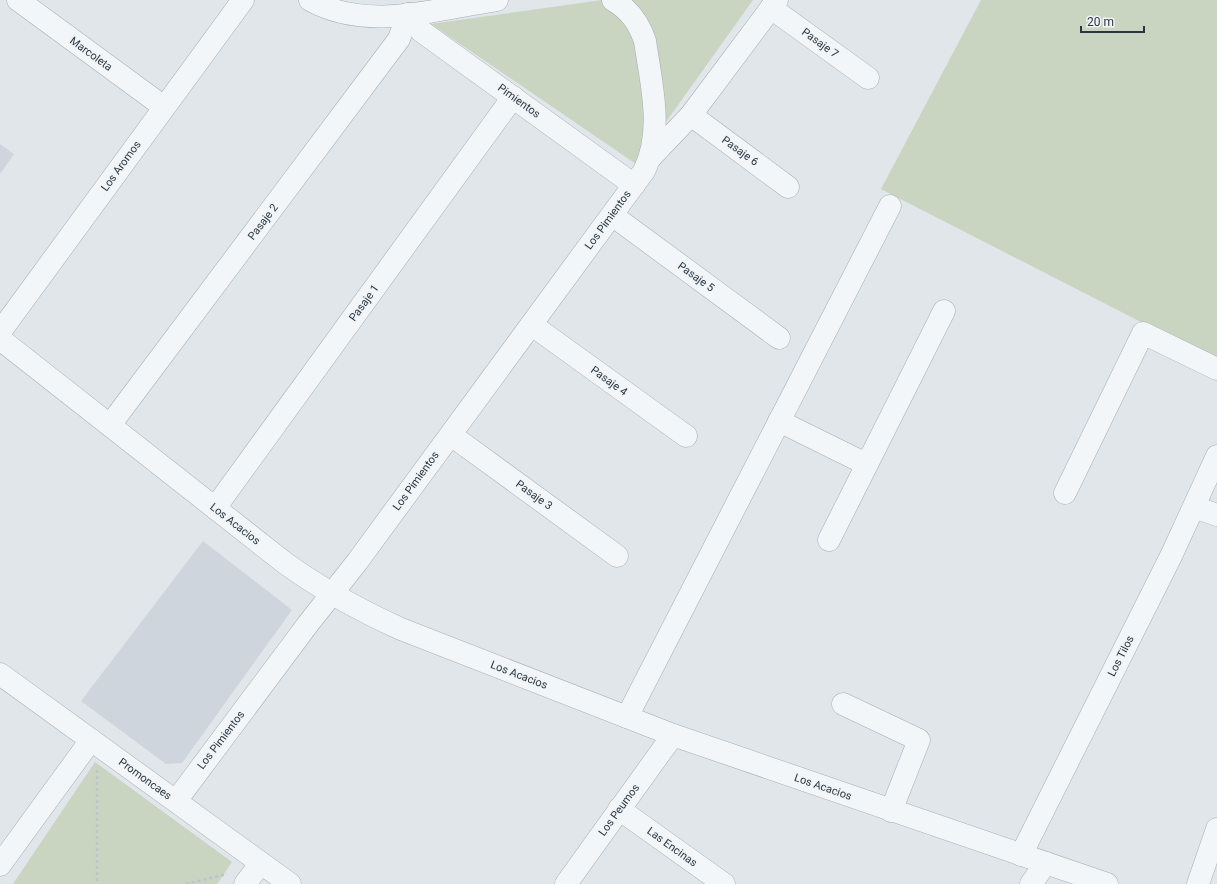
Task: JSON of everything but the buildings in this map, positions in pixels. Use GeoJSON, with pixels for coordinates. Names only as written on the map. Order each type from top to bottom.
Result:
{"type":"FeatureCollection","features":[{"type":"Feature","properties":{"kind":"street","name":"Marcoleta"},"geometry":{"type":"LineString","coordinates":[[18,0],[164,107]]}},
{"type":"Feature","properties":{"kind":"street","name":"Los Aromos"},"geometry":{"type":"LineString","coordinates":[[0,332],[243,0]]}},
{"type":"Feature","properties":{"kind":"street"},"geometry":{"type":"LineString","coordinates":[[310,0],[334,11],[349,15],[370,17],[408,14],[497,0]]}},
{"type":"Feature","properties":{"kind":"street","name":"Los Pimientos"},"geometry":{"type":"LineString","coordinates":[[613,0],[634,17],[645,41],[654,118],[654,141],[651,157]]}},
{"type":"Feature","properties":{"kind":"street","name":"Los Pimientos"},"geometry":{"type":"LineString","coordinates":[[176,801],[331,594],[355,565],[634,185],[651,157],[691,115],[774,4]]}},
{"type":"Feature","properties":{"kind":"street","name":"Pasaje 7"},"geometry":{"type":"LineString","coordinates":[[774,4],[868,78]]}},
{"type":"Feature","properties":{"kind":"street","name":"Pimientos"},"geometry":{"type":"LineString","coordinates":[[408,14],[421,31],[634,185]]}},
{"type":"Feature","properties":{"kind":"street","name":"Pasaje 2"},"geometry":{"type":"LineString","coordinates":[[110,425],[399,40],[408,14]]}},
{"type":"Feature","properties":{"kind":"street","name":"Pasaje 1"},"geometry":{"type":"LineString","coordinates":[[215,508],[513,97]]}},
{"type":"Feature","properties":{"kind":"street","name":"Pasaje 6"},"geometry":{"type":"LineString","coordinates":[[691,115],[788,187]]}},
{"type":"Feature","properties":{"kind":"street"},"geometry":{"type":"LineString","coordinates":[[627,717],[890,206]]}},
{"type":"Feature","properties":{"kind":"street","name":"Pasaje 5"},"geometry":{"type":"LineString","coordinates":[[612,215],[779,338]]}},
{"type":"Feature","properties":{"kind":"street"},"geometry":{"type":"LineString","coordinates":[[829,540],[944,311]]}},
{"type":"Feature","properties":{"kind":"street","name":"Pasaje 4"},"geometry":{"type":"LineString","coordinates":[[532,325],[686,436]]}},
{"type":"Feature","properties":{"kind":"street"},"geometry":{"type":"LineString","coordinates":[[1065,493],[1143,333],[1217,369]]}},
{"type":"Feature","properties":{"kind":"street","name":"Los Acacios"},"geometry":{"type":"LineString","coordinates":[[0,338],[285,563],[331,594],[366,613],[401,629],[673,735],[1107,884]]}},
{"type":"Feature","properties":{"kind":"street"},"geometry":{"type":"LineString","coordinates":[[779,421],[866,464]]}},
{"type":"Feature","properties":{"kind":"street","name":"Pasaje 3"},"geometry":{"type":"LineString","coordinates":[[450,435],[617,556]]}},
{"type":"Feature","properties":{"kind":"street","name":"Los Tilos"},"geometry":{"type":"LineString","coordinates":[[1021,855],[1172,554],[1217,456]]}},
{"type":"Feature","properties":{"kind":"street"},"geometry":{"type":"LineString","coordinates":[[1194,507],[1217,515]]}},
{"type":"Feature","properties":{"kind":"street","name":"Promoncaes"},"geometry":{"type":"LineString","coordinates":[[0,674],[85,748],[176,801],[290,884]]}},
{"type":"Feature","properties":{"kind":"street"},"geometry":{"type":"LineString","coordinates":[[843,704],[919,740],[891,810]]}},
{"type":"Feature","properties":{"kind":"street","name":"Los Peumos"},"geometry":{"type":"LineString","coordinates":[[566,884],[673,735]]}},
{"type":"Feature","properties":{"kind":"street"},"geometry":{"type":"LineString","coordinates":[[0,865],[85,748]]}},
{"type":"Feature","properties":{"kind":"street","name":"Las Encinas"},"geometry":{"type":"LineString","coordinates":[[619,809],[724,884]]}},
{"type":"Feature","properties":{"kind":"street"},"geometry":{"type":"LineString","coordinates":[[1198,884],[1217,828]]}},
{"type":"Feature","properties":{"kind":"street"},"geometry":{"type":"LineString","coordinates":[[246,882],[261,863]]}},
{"type":"Feature","properties":{"kind":"street"},"geometry":{"type":"LineString","coordinates":[[1031,884],[1046,863]]}},
{"type":"Feature","properties":{"kind":"path"},"geometry":{"type":"LineString","coordinates":[[85,748],[97,769],[97,884]]}},
{"type":"Feature","properties":{"kind":"path"},"geometry":{"type":"LineString","coordinates":[[186,884],[234,872],[246,882]]}},
{"type":"Feature","properties":{"kind":"shaded area"},"geometry":{"type":"Polygon","coordinates":[[[0,144],[14,154],[0,174],[0,144]]]}},
{"type":"Feature","properties":{"kind":"shaded area"},"geometry":{"type":"Polygon","coordinates":[[[203,541],[292,610],[182,763],[166,764],[81,701],[203,541]]]}},
{"type":"Feature","properties":{"kind":"green space"},"geometry":{"type":"Polygon","coordinates":[[[602,0],[753,0],[636,164],[431,24],[602,0]]]}},
{"type":"Feature","properties":{"kind":"green space"},"geometry":{"type":"Polygon","coordinates":[[[981,0],[1217,0],[1217,361],[881,189],[981,0]]]}},
{"type":"Feature","properties":{"kind":"green space"},"geometry":{"type":"Polygon","coordinates":[[[95,762],[232,862],[217,884],[13,884],[95,762]]]}}]}
